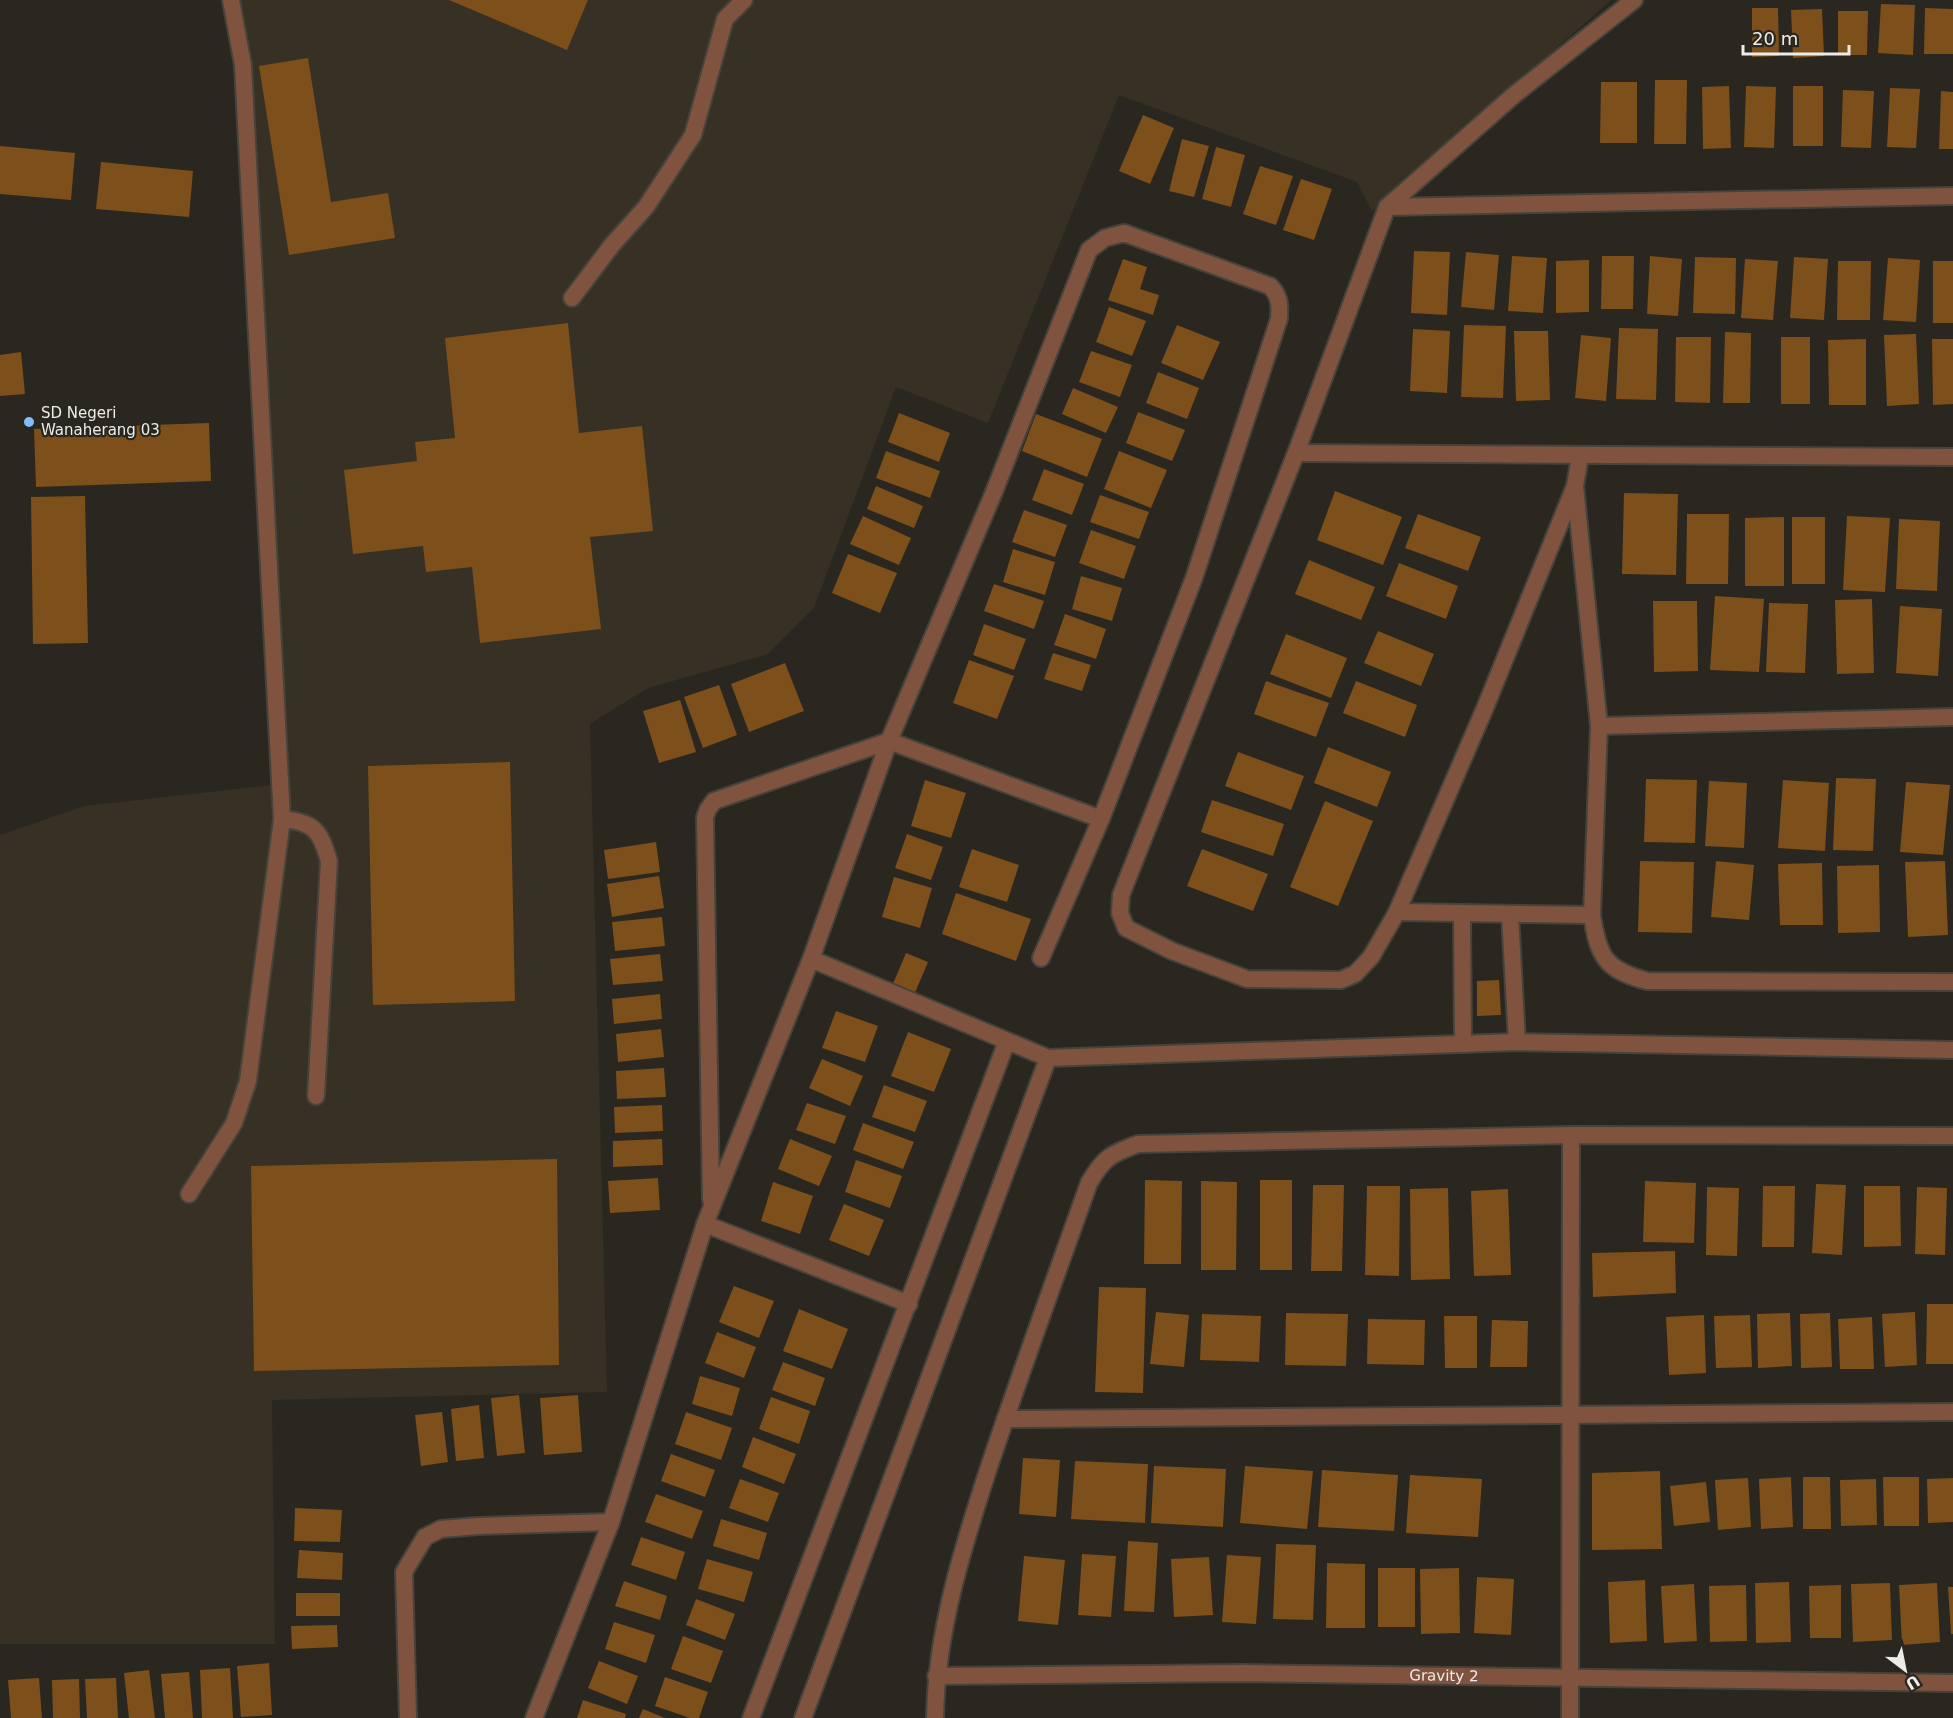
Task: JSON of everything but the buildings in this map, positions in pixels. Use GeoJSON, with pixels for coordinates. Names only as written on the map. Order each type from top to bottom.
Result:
{"type":"FeatureCollection","features":[{"type":"Feature","properties":{"kind":"street"},"geometry":{"type":"LineString","coordinates":[[189,1194],[234,1123],[248,1081],[282,819],[243,65],[231,0]]}},
{"type":"Feature","properties":{"kind":"street"},"geometry":{"type":"LineString","coordinates":[[572,298],[612,245],[646,207],[693,135],[725,19],[744,0]]}},
{"type":"Feature","properties":{"kind":"street"},"geometry":{"type":"LineString","coordinates":[[1580,456],[1575,486],[1485,708],[1397,912],[1371,957],[1355,974],[1341,980],[1247,979],[1172,951],[1126,928],[1120,913],[1121,895],[1296,453],[1387,207],[1514,95],[1634,0]]}},
{"type":"Feature","properties":{"kind":"street"},"geometry":{"type":"LineString","coordinates":[[1387,207],[1953,196]]}},
{"type":"Feature","properties":{"kind":"street"},"geometry":{"type":"LineString","coordinates":[[534,1718],[611,1522],[708,1217],[811,959],[889,741],[994,492],[1089,250],[1106,238],[1124,233],[1270,286],[1277,294],[1280,305],[1279,319],[1194,578],[1101,819],[1041,957]]}},
{"type":"Feature","properties":{"kind":"street"},"geometry":{"type":"LineString","coordinates":[[1296,453],[1953,457]]}},
{"type":"Feature","properties":{"kind":"street"},"geometry":{"type":"LineString","coordinates":[[1575,486],[1599,726],[1592,915],[1596,946],[1613,967],[1623,974],[1647,981],[1953,982]]}},
{"type":"Feature","properties":{"kind":"street"},"geometry":{"type":"LineString","coordinates":[[1599,726],[1953,717]]}},
{"type":"Feature","properties":{"kind":"street"},"geometry":{"type":"LineString","coordinates":[[708,1217],[705,817],[708,809],[725,795],[889,741],[1101,819]]}},
{"type":"Feature","properties":{"kind":"street"},"geometry":{"type":"LineString","coordinates":[[282,819],[302,821],[314,828],[324,842],[329,861],[316,1096]]}},
{"type":"Feature","properties":{"kind":"street"},"geometry":{"type":"LineString","coordinates":[[1397,912],[1592,915]]}},
{"type":"Feature","properties":{"kind":"street"},"geometry":{"type":"LineString","coordinates":[[1462,914],[1463,1044]]}},
{"type":"Feature","properties":{"kind":"street"},"geometry":{"type":"LineString","coordinates":[[1510,915],[1517,1042]]}},
{"type":"Feature","properties":{"kind":"street"},"geometry":{"type":"LineString","coordinates":[[811,959],[1048,1058],[1517,1042],[1953,1050]]}},
{"type":"Feature","properties":{"kind":"street"},"geometry":{"type":"LineString","coordinates":[[751,1718],[1007,1041]]}},
{"type":"Feature","properties":{"kind":"street"},"geometry":{"type":"LineString","coordinates":[[803,1718],[1048,1058]]}},
{"type":"Feature","properties":{"kind":"street"},"geometry":{"type":"LineString","coordinates":[[935,1718],[936,1676],[962,1551],[1005,1419],[1089,1183],[1100,1165],[1113,1153],[1138,1144],[1570,1135],[1953,1136]]}},
{"type":"Feature","properties":{"kind":"street"},"geometry":{"type":"LineString","coordinates":[[1570,1135],[1570,1718]]}},
{"type":"Feature","properties":{"kind":"street"},"geometry":{"type":"LineString","coordinates":[[708,1217],[909,1304]]}},
{"type":"Feature","properties":{"kind":"street"},"geometry":{"type":"LineString","coordinates":[[1005,1419],[1953,1412]]}},
{"type":"Feature","properties":{"kind":"street"},"geometry":{"type":"LineString","coordinates":[[408,1718],[404,1572],[425,1537],[441,1529],[478,1526],[611,1522]]}},
{"type":"Feature","properties":{"kind":"street","name":"Gravity 2"},"geometry":{"type":"LineString","coordinates":[[936,1676],[1243,1672],[1570,1679],[1953,1683]]}},
{"type":"Feature","properties":{"kind":"shaded area"},"geometry":{"type":"Polygon","coordinates":[[[238,0],[1611,0],[1372,211],[1357,182],[1119,95],[988,423],[896,387],[814,608],[768,654],[648,688],[590,724],[607,1392],[272,1400],[275,1644],[0,1644],[0,835],[84,806],[289,783],[281,737],[255,109],[238,0]]]}},
{"type":"Feature","properties":{"kind":"place","name":"SD Negeri Wanaherang 03"},"geometry":{"type":"Point","coordinates":[29,422]}}]}
